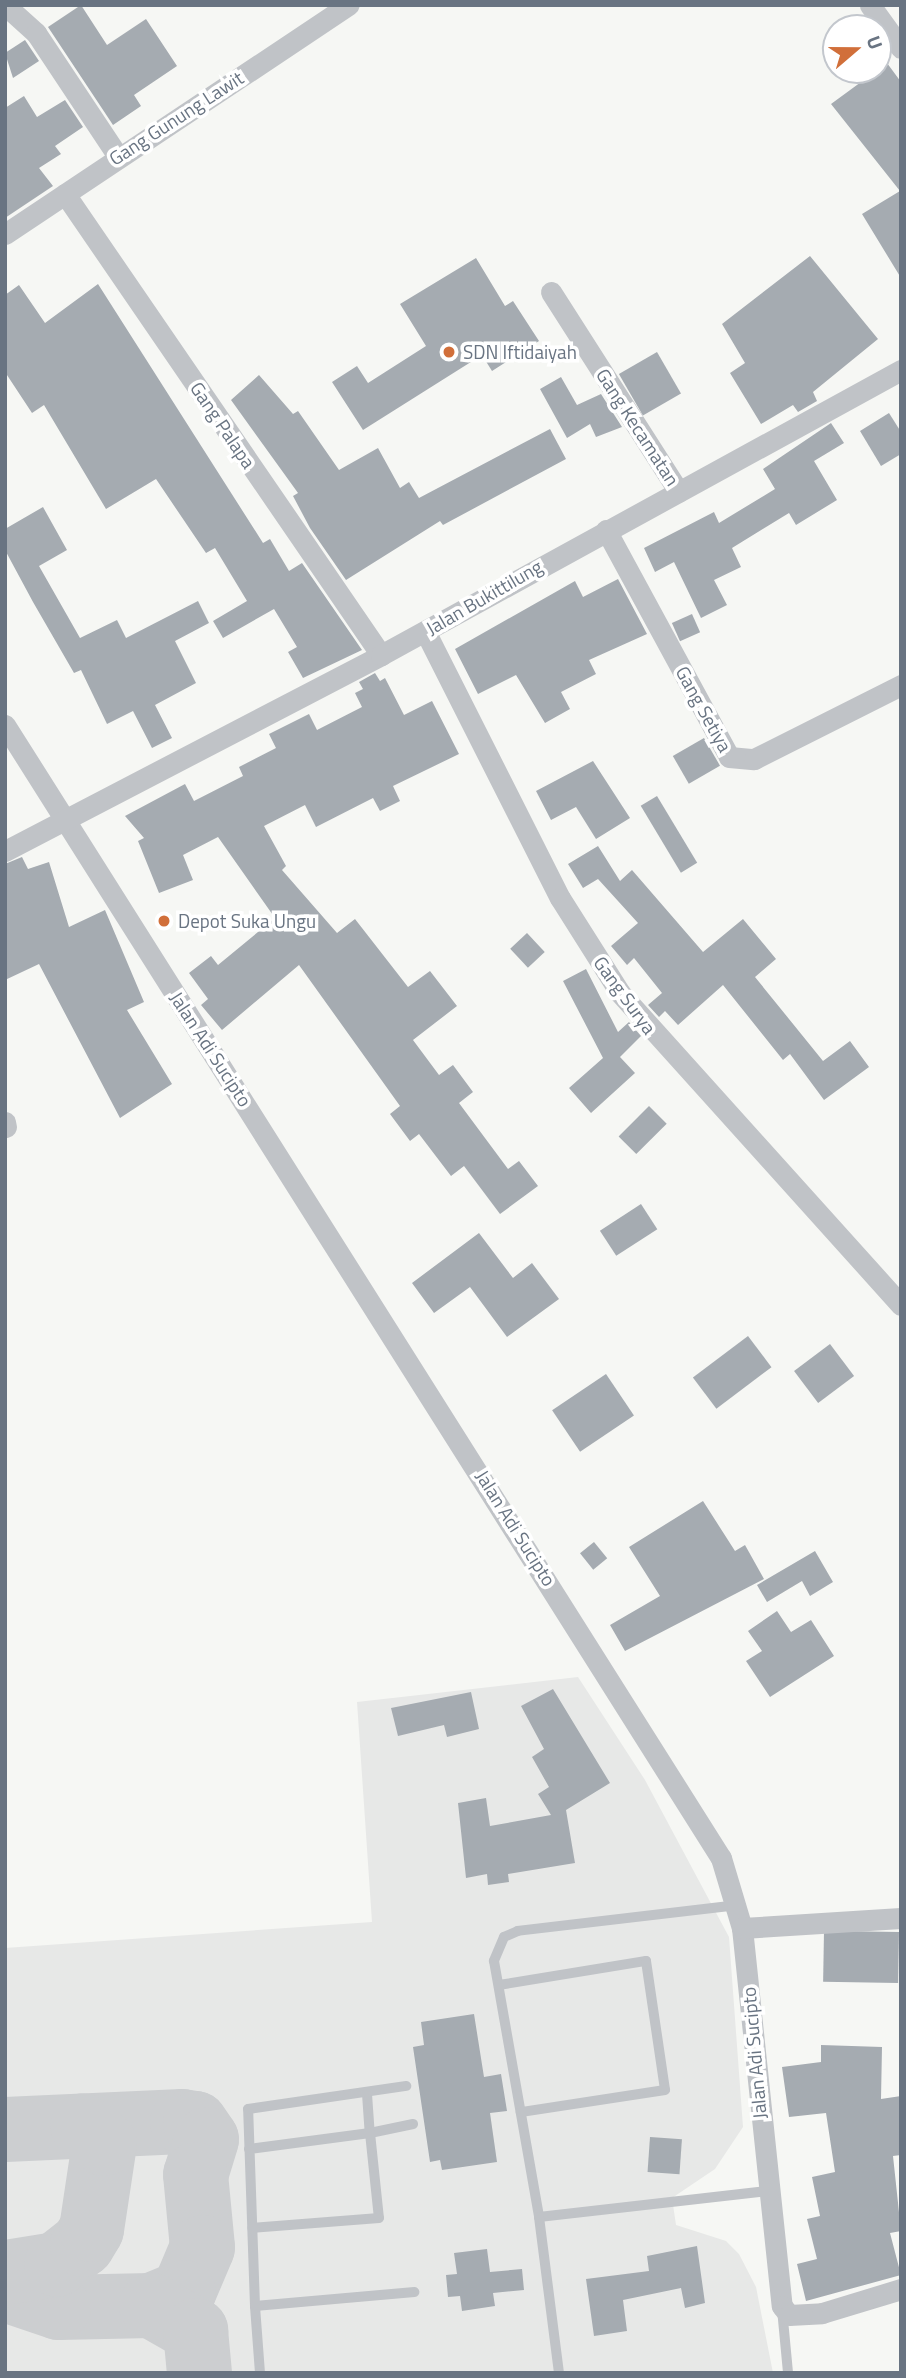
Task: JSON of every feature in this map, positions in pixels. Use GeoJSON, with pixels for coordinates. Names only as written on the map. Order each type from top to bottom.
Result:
{"type":"FeatureCollection","features":[{"type":"Feature","properties":{"kind":"street"},"geometry":{"type":"LineString","coordinates":[[5,5],[36,33],[117,155]]}},
{"type":"Feature","properties":{"kind":"street","name":"Gang Gunung Lawit"},"geometry":{"type":"LineString","coordinates":[[5,234],[117,155],[349,5]]}},
{"type":"Feature","properties":{"kind":"street"},"geometry":{"type":"LineString","coordinates":[[870,5],[901,48]]}},
{"type":"Feature","properties":{"kind":"street","name":"Gang Palapa"},"geometry":{"type":"LineString","coordinates":[[65,194],[381,656]]}},
{"type":"Feature","properties":{"kind":"street","name":"Gang Kecamatan"},"geometry":{"type":"LineString","coordinates":[[551,292],[680,492]]}},
{"type":"Feature","properties":{"kind":"street","name":"Jalan Bukittilung"},"geometry":{"type":"LineString","coordinates":[[5,851],[62,817],[381,656],[901,370]]}},
{"type":"Feature","properties":{"kind":"street","name":"Gang Setiya"},"geometry":{"type":"LineString","coordinates":[[606,530],[729,757],[754,759],[901,685]]}},
{"type":"Feature","properties":{"kind":"street","name":"Gang Surya"},"geometry":{"type":"LineString","coordinates":[[425,631],[559,898],[620,993],[901,1305]]}},
{"type":"Feature","properties":{"kind":"street","name":"Jalan Adi Sucipto"},"geometry":{"type":"LineString","coordinates":[[5,725],[700,1819],[738,1905],[742,1928],[767,2192],[782,2306]]}},
{"type":"Feature","properties":{"kind":"street"},"geometry":{"type":"LineString","coordinates":[[742,1928],[901,1919]]}},
{"type":"Feature","properties":{"kind":"street"},"geometry":{"type":"LineString","coordinates":[[782,2306],[789,2315],[822,2313],[900,2290]]}},
{"type":"Feature","properties":{"kind":"lane"},"geometry":{"type":"LineString","coordinates":[[559,2373],[539,2217],[499,1985],[496,1948],[517,1931],[738,1905]]}},
{"type":"Feature","properties":{"kind":"lane"},"geometry":{"type":"LineString","coordinates":[[499,1985],[646,1961],[664,2090],[521,2112]]}},
{"type":"Feature","properties":{"kind":"lane"},"geometry":{"type":"LineString","coordinates":[[260,2373],[248,2109],[367,2094],[405,2086]]}},
{"type":"Feature","properties":{"kind":"lane"},"geometry":{"type":"LineString","coordinates":[[252,2228],[379,2218],[367,2094]]}},
{"type":"Feature","properties":{"kind":"lane"},"geometry":{"type":"LineString","coordinates":[[249,2149],[370,2133],[413,2124]]}},
{"type":"Feature","properties":{"kind":"lane"},"geometry":{"type":"LineString","coordinates":[[539,2217],[767,2192]]}},
{"type":"Feature","properties":{"kind":"lane"},"geometry":{"type":"LineString","coordinates":[[255,2306],[414,2292]]}},
{"type":"Feature","properties":{"kind":"lane"},"geometry":{"type":"LineString","coordinates":[[782,2306],[788,2373]]}},
{"type":"Feature","properties":{"kind":"shaded area"},"geometry":{"type":"Polygon","coordinates":[[[578,1677],[645,1780],[729,1937],[743,2127],[715,2169],[672,2198],[676,2225],[726,2241],[739,2254],[756,2287],[773,2373],[5,2373],[5,1948],[372,1922],[357,1702],[578,1677]]]}},
{"type":"Feature","properties":{"kind":"building"},"geometry":{"type":"Polygon","coordinates":[[[81,5],[107,45],[146,19],[177,66],[134,95],[141,106],[113,125],[48,27],[81,5]]]}},
{"type":"Feature","properties":{"kind":"building"},"geometry":{"type":"Polygon","coordinates":[[[25,40],[39,61],[13,78],[5,53],[25,40]]]}},
{"type":"Feature","properties":{"kind":"building"},"geometry":{"type":"Polygon","coordinates":[[[892,70],[901,82],[901,278],[862,214],[900,191],[831,104],[858,84],[892,84],[892,70]]]}},
{"type":"Feature","properties":{"kind":"building"},"geometry":{"type":"Polygon","coordinates":[[[24,96],[37,117],[65,100],[83,127],[55,146],[61,154],[39,168],[53,186],[5,218],[5,108],[24,96]]]}},
{"type":"Feature","properties":{"kind":"building"},"geometry":{"type":"Polygon","coordinates":[[[810,256],[878,339],[813,392],[817,401],[798,412],[793,405],[761,424],[730,373],[745,363],[722,324],[810,256]]]}},
{"type":"Feature","properties":{"kind":"building"},"geometry":{"type":"Polygon","coordinates":[[[476,258],[505,306],[513,301],[539,341],[492,371],[482,355],[363,430],[332,382],[357,366],[368,383],[426,346],[400,304],[476,258]]]}},
{"type":"Feature","properties":{"kind":"building"},"geometry":{"type":"Polygon","coordinates":[[[98,284],[263,543],[270,539],[289,571],[302,563],[362,650],[303,678],[288,652],[297,647],[274,609],[223,638],[213,621],[247,601],[215,548],[206,553],[156,479],[106,509],[44,405],[32,413],[5,372],[5,295],[19,285],[45,323],[98,284]]]}},
{"type":"Feature","properties":{"kind":"building"},"geometry":{"type":"Polygon","coordinates":[[[657,352],[681,394],[643,416],[619,374],[657,352]]]}},
{"type":"Feature","properties":{"kind":"building"},"geometry":{"type":"Polygon","coordinates":[[[259,375],[293,414],[298,411],[339,470],[378,448],[400,488],[409,482],[419,498],[550,429],[566,459],[443,525],[440,521],[346,580],[310,528],[293,496],[298,493],[231,400],[259,375]]]}},
{"type":"Feature","properties":{"kind":"building"},"geometry":{"type":"Polygon","coordinates":[[[561,377],[577,405],[601,394],[622,427],[596,437],[590,424],[567,438],[540,389],[561,377]]]}},
{"type":"Feature","properties":{"kind":"building"},"geometry":{"type":"Polygon","coordinates":[[[889,413],[901,432],[901,454],[881,466],[860,431],[889,413]]]}},
{"type":"Feature","properties":{"kind":"building"},"geometry":{"type":"Polygon","coordinates":[[[831,423],[844,443],[814,461],[837,500],[796,525],[789,513],[732,548],[741,567],[714,580],[727,605],[701,618],[674,562],[655,572],[644,548],[714,512],[719,523],[775,489],[763,469],[831,423]]]}},
{"type":"Feature","properties":{"kind":"building"},"geometry":{"type":"Polygon","coordinates":[[[43,507],[67,550],[39,566],[80,638],[117,620],[126,638],[198,601],[209,623],[175,641],[196,683],[155,705],[172,738],[152,748],[133,711],[107,724],[81,670],[74,673],[33,602],[5,550],[5,529],[43,507]]]}},
{"type":"Feature","properties":{"kind":"building"},"geometry":{"type":"Polygon","coordinates":[[[618,579],[647,634],[589,660],[596,674],[561,692],[570,709],[545,723],[516,675],[478,694],[455,649],[575,581],[583,597],[618,579]]]}},
{"type":"Feature","properties":{"kind":"building"},"geometry":{"type":"Polygon","coordinates":[[[692,614],[700,632],[680,641],[672,623],[692,614]]]}},
{"type":"Feature","properties":{"kind":"building"},"geometry":{"type":"Polygon","coordinates":[[[375,673],[380,681],[385,678],[404,715],[432,701],[459,754],[393,786],[400,801],[380,811],[373,798],[316,827],[305,805],[264,826],[286,866],[282,870],[337,933],[355,919],[408,987],[430,971],[457,1006],[413,1040],[439,1075],[453,1065],[473,1092],[459,1103],[508,1169],[519,1161],[538,1186],[500,1214],[464,1166],[451,1176],[419,1134],[410,1141],[390,1114],[400,1106],[299,965],[222,1030],[201,1005],[208,999],[189,973],[211,956],[218,965],[275,918],[218,837],[183,855],[193,880],[159,893],[138,841],[144,838],[125,816],[185,784],[194,801],[243,776],[239,767],[276,748],[269,734],[309,714],[317,730],[362,707],[355,693],[363,689],[359,682],[375,673]]]}},
{"type":"Feature","properties":{"kind":"building"},"geometry":{"type":"Polygon","coordinates":[[[704,738],[720,766],[689,784],[673,756],[704,738]]]}},
{"type":"Feature","properties":{"kind":"building"},"geometry":{"type":"Polygon","coordinates":[[[593,761],[630,818],[596,839],[576,807],[551,820],[536,791],[593,761]]]}},
{"type":"Feature","properties":{"kind":"building"},"geometry":{"type":"Polygon","coordinates":[[[657,796],[697,863],[681,873],[641,806],[657,796]]]}},
{"type":"Feature","properties":{"kind":"building"},"geometry":{"type":"Polygon","coordinates":[[[598,846],[620,881],[632,870],[703,952],[743,919],[776,959],[755,977],[823,1061],[850,1041],[869,1067],[824,1100],[790,1054],[783,1060],[723,985],[678,1025],[665,1011],[659,1017],[648,1005],[662,993],[634,958],[627,965],[611,946],[638,923],[598,879],[583,888],[568,864],[598,846]]]}},
{"type":"Feature","properties":{"kind":"building"},"geometry":{"type":"Polygon","coordinates":[[[22,857],[28,869],[49,862],[69,927],[105,910],[144,1002],[127,1010],[172,1084],[120,1118],[39,964],[5,980],[5,864],[22,857]]]}},
{"type":"Feature","properties":{"kind":"building"},"geometry":{"type":"Polygon","coordinates":[[[527,933],[545,952],[528,968],[510,949],[527,933]]]}},
{"type":"Feature","properties":{"kind":"building"},"geometry":{"type":"Polygon","coordinates":[[[586,969],[618,1032],[629,1022],[641,1036],[620,1057],[635,1073],[591,1113],[569,1088],[603,1058],[563,981],[586,969]]]}},
{"type":"Feature","properties":{"kind":"building"},"geometry":{"type":"Polygon","coordinates":[[[649,1106],[667,1124],[636,1154],[619,1136],[649,1106]]]}},
{"type":"Feature","properties":{"kind":"building"},"geometry":{"type":"Polygon","coordinates":[[[641,1204],[657,1229],[616,1256],[600,1231],[641,1204]]]}},
{"type":"Feature","properties":{"kind":"building"},"geometry":{"type":"Polygon","coordinates":[[[479,1233],[513,1278],[532,1263],[559,1299],[507,1337],[470,1287],[434,1313],[412,1283],[479,1233]]]}},
{"type":"Feature","properties":{"kind":"building"},"geometry":{"type":"Polygon","coordinates":[[[748,1336],[771,1367],[716,1409],[693,1378],[748,1336]]]}},
{"type":"Feature","properties":{"kind":"building"},"geometry":{"type":"Polygon","coordinates":[[[830,1344],[854,1376],[818,1403],[794,1371],[830,1344]]]}},
{"type":"Feature","properties":{"kind":"building"},"geometry":{"type":"Polygon","coordinates":[[[606,1374],[634,1415],[580,1452],[552,1410],[606,1374]]]}},
{"type":"Feature","properties":{"kind":"building"},"geometry":{"type":"Polygon","coordinates":[[[703,1501],[735,1551],[745,1545],[764,1579],[625,1651],[610,1625],[660,1596],[629,1547],[703,1501]]]}},
{"type":"Feature","properties":{"kind":"building"},"geometry":{"type":"Polygon","coordinates":[[[594,1542],[607,1558],[593,1570],[580,1553],[594,1542]]]}},
{"type":"Feature","properties":{"kind":"building"},"geometry":{"type":"Polygon","coordinates":[[[815,1551],[833,1582],[810,1596],[802,1581],[767,1602],[757,1585],[815,1551]]]}},
{"type":"Feature","properties":{"kind":"building"},"geometry":{"type":"Polygon","coordinates":[[[777,1611],[791,1632],[811,1620],[834,1656],[770,1697],[746,1661],[762,1651],[748,1631],[777,1611]]]}},
{"type":"Feature","properties":{"kind":"building"},"geometry":{"type":"Polygon","coordinates":[[[553,1689],[610,1783],[566,1810],[575,1863],[508,1874],[509,1882],[488,1885],[487,1874],[466,1878],[458,1803],[486,1798],[490,1826],[551,1815],[538,1794],[549,1787],[532,1757],[544,1749],[521,1706],[553,1689]]]}},
{"type":"Feature","properties":{"kind":"building"},"geometry":{"type":"Polygon","coordinates":[[[471,1692],[479,1729],[447,1737],[444,1725],[398,1736],[391,1708],[471,1692]]]}},
{"type":"Feature","properties":{"kind":"building"},"geometry":{"type":"Polygon","coordinates":[[[824,1931],[899,1932],[898,1983],[823,1982],[824,1931]]]}},
{"type":"Feature","properties":{"kind":"building"},"geometry":{"type":"Polygon","coordinates":[[[474,2014],[484,2077],[501,2074],[507,2111],[490,2113],[497,2162],[442,2170],[440,2160],[430,2162],[413,2047],[424,2045],[421,2022],[474,2014]]]}},
{"type":"Feature","properties":{"kind":"building"},"geometry":{"type":"Polygon","coordinates":[[[821,2045],[882,2047],[881,2099],[901,2096],[901,2155],[893,2156],[901,2231],[890,2233],[901,2275],[806,2301],[797,2264],[817,2259],[807,2219],[820,2216],[812,2177],[835,2172],[826,2113],[789,2117],[782,2067],[821,2062],[821,2045]]]}},
{"type":"Feature","properties":{"kind":"building"},"geometry":{"type":"Polygon","coordinates":[[[650,2137],[682,2139],[679,2174],[648,2172],[650,2137]]]}},
{"type":"Feature","properties":{"kind":"building"},"geometry":{"type":"Polygon","coordinates":[[[697,2246],[705,2303],[685,2308],[681,2288],[623,2300],[627,2331],[594,2336],[586,2279],[649,2271],[647,2256],[697,2246]]]}},
{"type":"Feature","properties":{"kind":"building"},"geometry":{"type":"Polygon","coordinates":[[[487,2249],[490,2272],[522,2269],[524,2290],[493,2293],[495,2306],[462,2311],[460,2296],[448,2297],[446,2275],[457,2274],[454,2253],[487,2249]]]}},
{"type":"Feature","properties":{"kind":"taxiway"},"geometry":{"type":"LineString","coordinates":[[5,2129],[182,2121],[195,2123],[206,2139],[195,2174],[202,2247],[183,2292],[151,2305],[58,2307],[5,2289]]}},
{"type":"Feature","properties":{"kind":"taxiway"},"geometry":{"type":"LineString","coordinates":[[5,2272],[56,2264],[82,2244],[91,2229],[104,2143],[82,2125]]}},
{"type":"Feature","properties":{"kind":"taxiway"},"geometry":{"type":"LineString","coordinates":[[151,2305],[195,2330],[199,2373]]}},
{"type":"Feature","properties":{"kind":"place","name":"SDN Iftidaiyah"},"geometry":{"type":"Point","coordinates":[449,352]}},
{"type":"Feature","properties":{"kind":"place","name":"Depot Suka Ungu"},"geometry":{"type":"Point","coordinates":[164,921]}}]}
